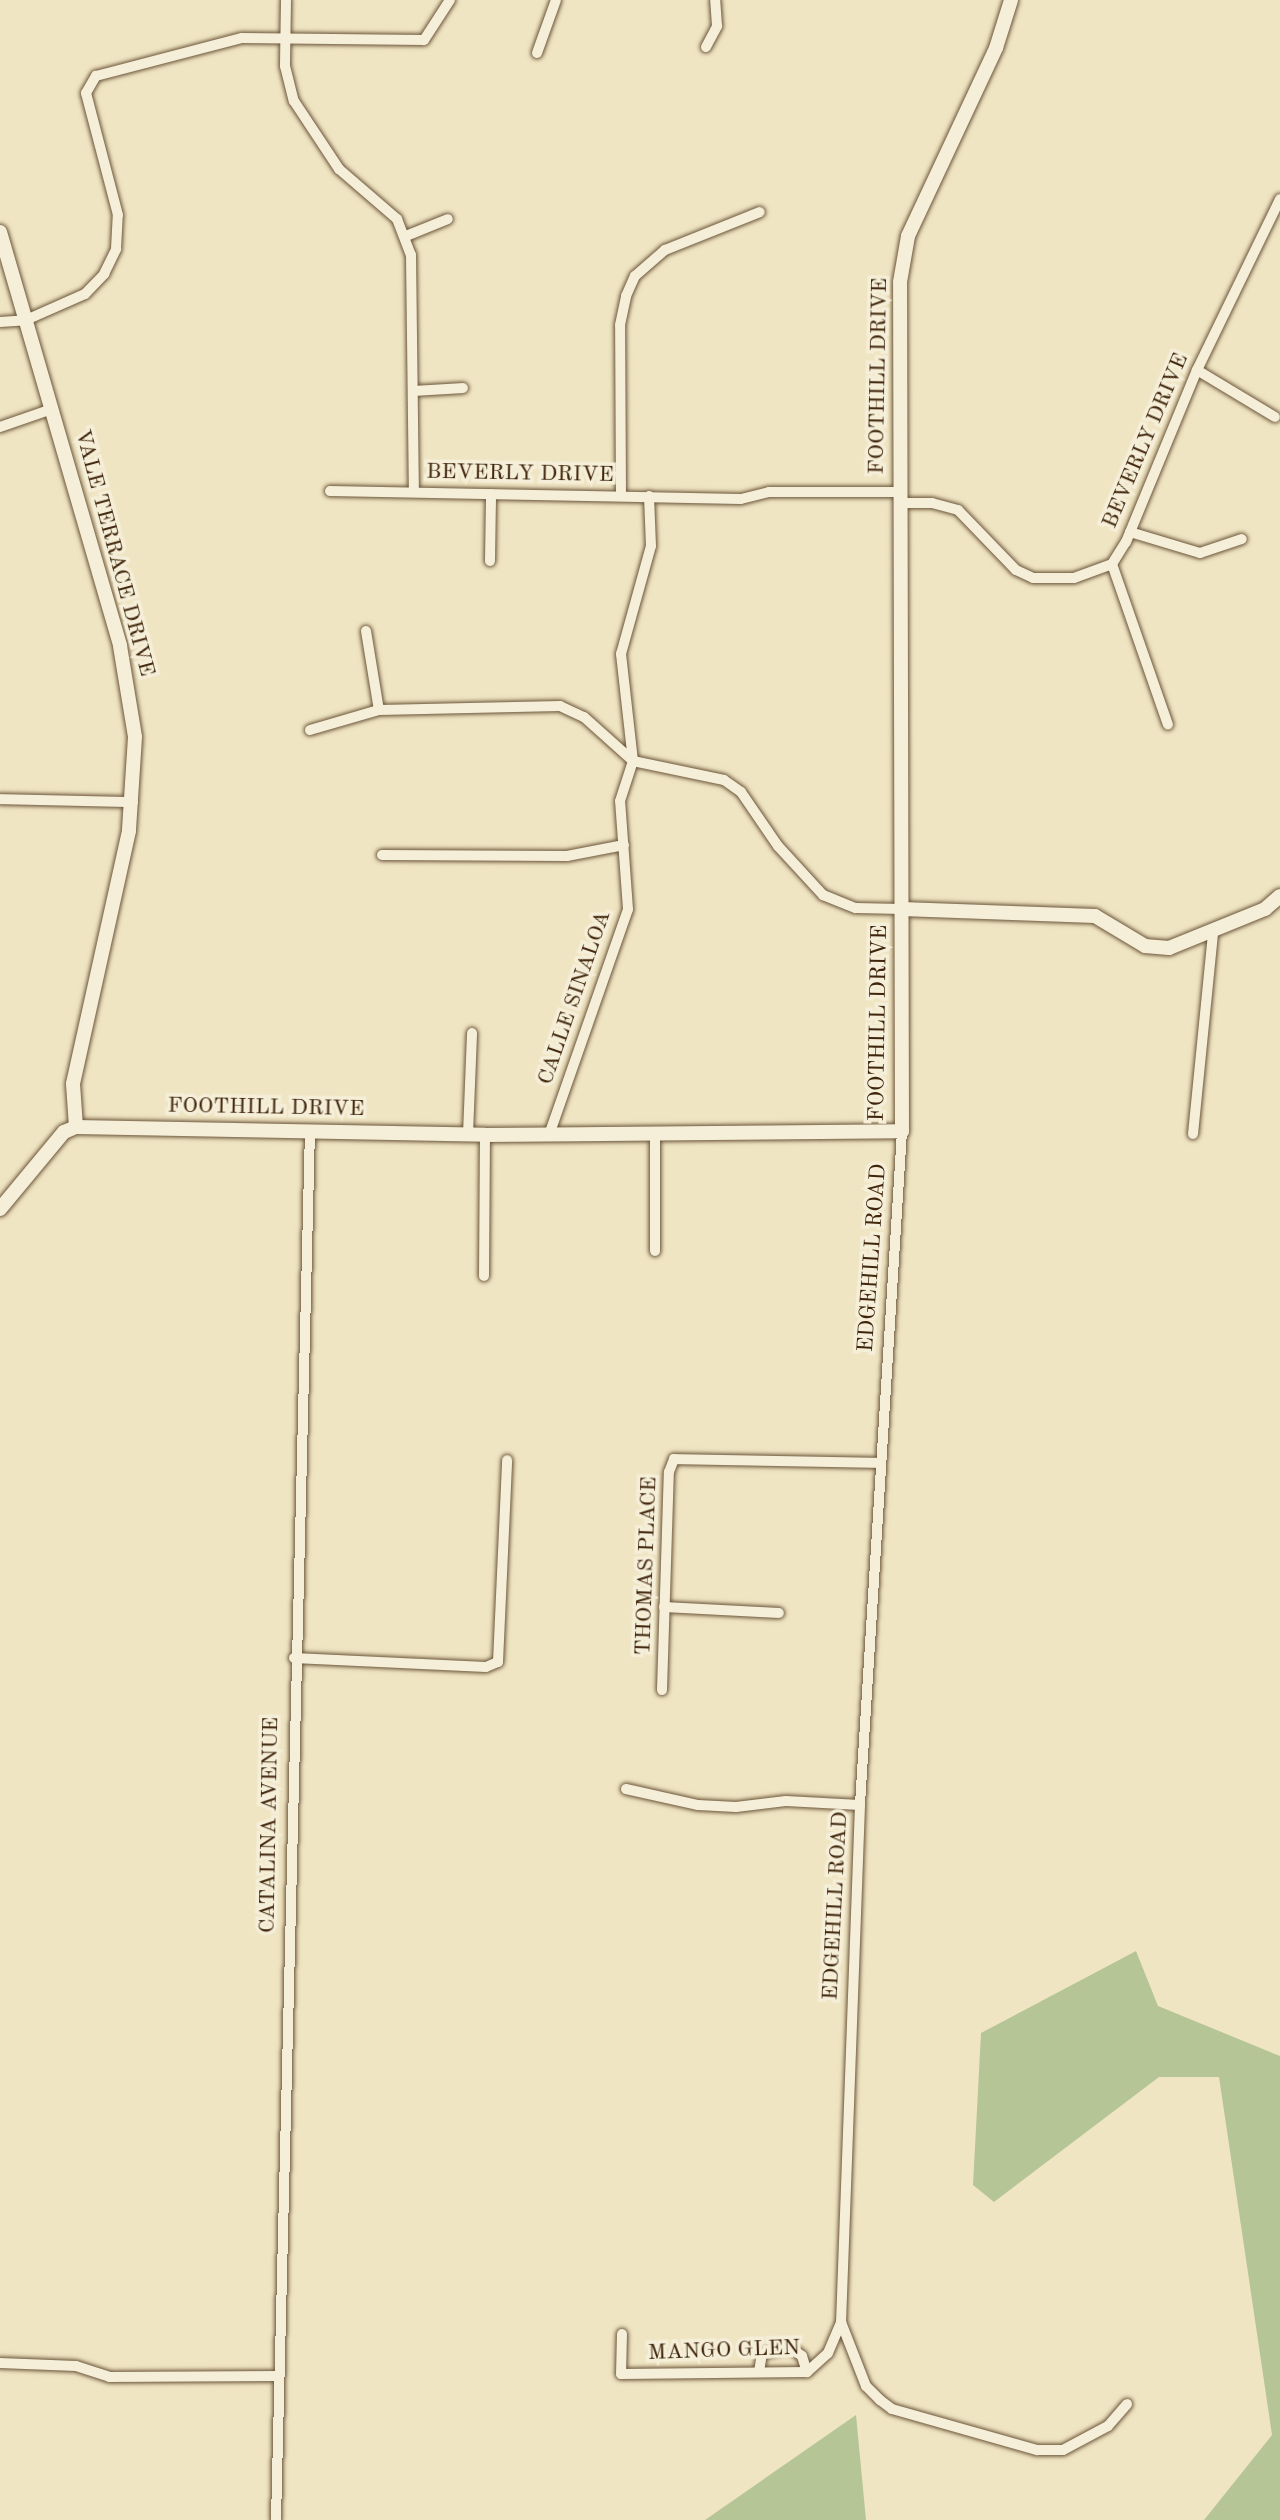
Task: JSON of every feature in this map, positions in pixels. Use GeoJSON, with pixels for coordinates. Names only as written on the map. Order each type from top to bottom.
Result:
{"type":"FeatureCollection","features":[{"type":"Feature","properties":{"kind":"street"},"geometry":{"type":"LineString","coordinates":[[286,0],[285,66],[302,116],[339,169],[387,206],[406,236],[414,311],[414,492]]}},
{"type":"Feature","properties":{"kind":"street"},"geometry":{"type":"LineString","coordinates":[[0,322],[26,320],[85,294],[104,274],[116,249],[118,215],[86,93],[91,80],[242,38],[424,40],[450,0]]}},
{"type":"Feature","properties":{"kind":"street"},"geometry":{"type":"LineString","coordinates":[[537,53],[556,0]]}},
{"type":"Feature","properties":{"kind":"street"},"geometry":{"type":"LineString","coordinates":[[706,47],[717,26],[715,0]]}},
{"type":"Feature","properties":{"kind":"street","name":"FOOTHILL DRIVE"},"geometry":{"type":"LineString","coordinates":[[76,1127],[485,1135],[902,1131],[900,282],[908,236],[996,48],[1011,0]]}},
{"type":"Feature","properties":{"kind":"street","name":"BEVERLY DRIVE"},"geometry":{"type":"LineString","coordinates":[[330,491],[900,498],[958,510],[1016,570],[1033,578],[1074,578],[1112,564],[1130,532],[1197,370],[1280,199]]}},
{"type":"Feature","properties":{"kind":"street"},"geometry":{"type":"LineString","coordinates":[[621,496],[620,325],[626,296],[635,276],[665,250],[760,212]]}},
{"type":"Feature","properties":{"kind":"street"},"geometry":{"type":"LineString","coordinates":[[406,236],[448,219]]}},
{"type":"Feature","properties":{"kind":"street","name":"VALE TERRACE DRIVE"},"geometry":{"type":"LineString","coordinates":[[0,232],[127,672],[135,737],[133,802],[73,1084],[76,1127]]}},
{"type":"Feature","properties":{"kind":"street"},"geometry":{"type":"LineString","coordinates":[[1197,370],[1275,417]]}},
{"type":"Feature","properties":{"kind":"street"},"geometry":{"type":"LineString","coordinates":[[414,391],[463,388]]}},
{"type":"Feature","properties":{"kind":"street"},"geometry":{"type":"LineString","coordinates":[[0,427],[52,409]]}},
{"type":"Feature","properties":{"kind":"street"},"geometry":{"type":"LineString","coordinates":[[490,561],[491,494]]}},
{"type":"Feature","properties":{"kind":"street","name":"CALLE SINALOA"},"geometry":{"type":"LineString","coordinates":[[549,1135],[624,926],[628,870],[620,801],[633,761],[621,654],[651,546],[649,496]]}},
{"type":"Feature","properties":{"kind":"street"},"geometry":{"type":"LineString","coordinates":[[1130,532],[1200,553],[1242,539]]}},
{"type":"Feature","properties":{"kind":"street"},"geometry":{"type":"LineString","coordinates":[[1112,564],[1168,725]]}},
{"type":"Feature","properties":{"kind":"street"},"geometry":{"type":"LineString","coordinates":[[366,631],[379,710]]}},
{"type":"Feature","properties":{"kind":"street"},"geometry":{"type":"LineString","coordinates":[[310,730],[379,710],[560,706],[584,717],[633,761],[724,780],[741,792],[778,846],[823,895],[856,908],[1095,916],[1145,946],[1169,948],[1265,909],[1280,896]]}},
{"type":"Feature","properties":{"kind":"street"},"geometry":{"type":"LineString","coordinates":[[0,799],[133,802]]}},
{"type":"Feature","properties":{"kind":"street"},"geometry":{"type":"LineString","coordinates":[[382,855],[567,856],[624,845]]}},
{"type":"Feature","properties":{"kind":"street"},"geometry":{"type":"LineString","coordinates":[[1193,1134],[1213,932]]}},
{"type":"Feature","properties":{"kind":"street"},"geometry":{"type":"LineString","coordinates":[[468,1134],[472,1033]]}},
{"type":"Feature","properties":{"kind":"street"},"geometry":{"type":"LineString","coordinates":[[0,1209],[64,1132],[76,1127]]}},
{"type":"Feature","properties":{"kind":"street","name":"CATALINA AVENUE"},"geometry":{"type":"LineString","coordinates":[[276,2520],[294,1658],[310,1130]]}},
{"type":"Feature","properties":{"kind":"street","name":"EDGEHILL ROAD"},"geometry":{"type":"LineString","coordinates":[[902,1131],[860,1805],[841,2322],[866,2386],[892,2409],[1037,2450],[1063,2450],[1108,2426],[1127,2404]]}},
{"type":"Feature","properties":{"kind":"street"},"geometry":{"type":"LineString","coordinates":[[655,1133],[655,1251]]}},
{"type":"Feature","properties":{"kind":"street"},"geometry":{"type":"LineString","coordinates":[[484,1276],[485,1135]]}},
{"type":"Feature","properties":{"kind":"street","name":"THOMAS PLACE"},"geometry":{"type":"LineString","coordinates":[[662,1690],[669,1472],[674,1459],[880,1463]]}},
{"type":"Feature","properties":{"kind":"street"},"geometry":{"type":"LineString","coordinates":[[294,1658],[486,1667],[498,1662],[507,1460]]}},
{"type":"Feature","properties":{"kind":"street"},"geometry":{"type":"LineString","coordinates":[[664,1607],[779,1613]]}},
{"type":"Feature","properties":{"kind":"street"},"geometry":{"type":"LineString","coordinates":[[626,1789],[698,1805],[736,1807],[786,1801],[860,1805]]}},
{"type":"Feature","properties":{"kind":"street","name":"MANGO GLEN"},"geometry":{"type":"LineString","coordinates":[[622,2334],[621,2374],[807,2372],[828,2353],[841,2322]]}},
{"type":"Feature","properties":{"kind":"street"},"geometry":{"type":"LineString","coordinates":[[759,2372],[762,2354],[790,2347],[802,2356],[807,2372]]}},
{"type":"Feature","properties":{"kind":"street"},"geometry":{"type":"LineString","coordinates":[[0,2363],[76,2366],[109,2377],[279,2376]]}},
{"type":"Feature","properties":{"kind":"green space"},"geometry":{"type":"Polygon","coordinates":[[[1136,1951],[1158,2006],[1280,2056],[1280,2520],[1204,2520],[1272,2435],[1219,2077],[1159,2077],[994,2202],[973,2185],[981,2033],[1136,1951]]]}},
{"type":"Feature","properties":{"kind":"green space"},"geometry":{"type":"Polygon","coordinates":[[[856,2415],[866,2520],[705,2520],[856,2415]]]}}]}
